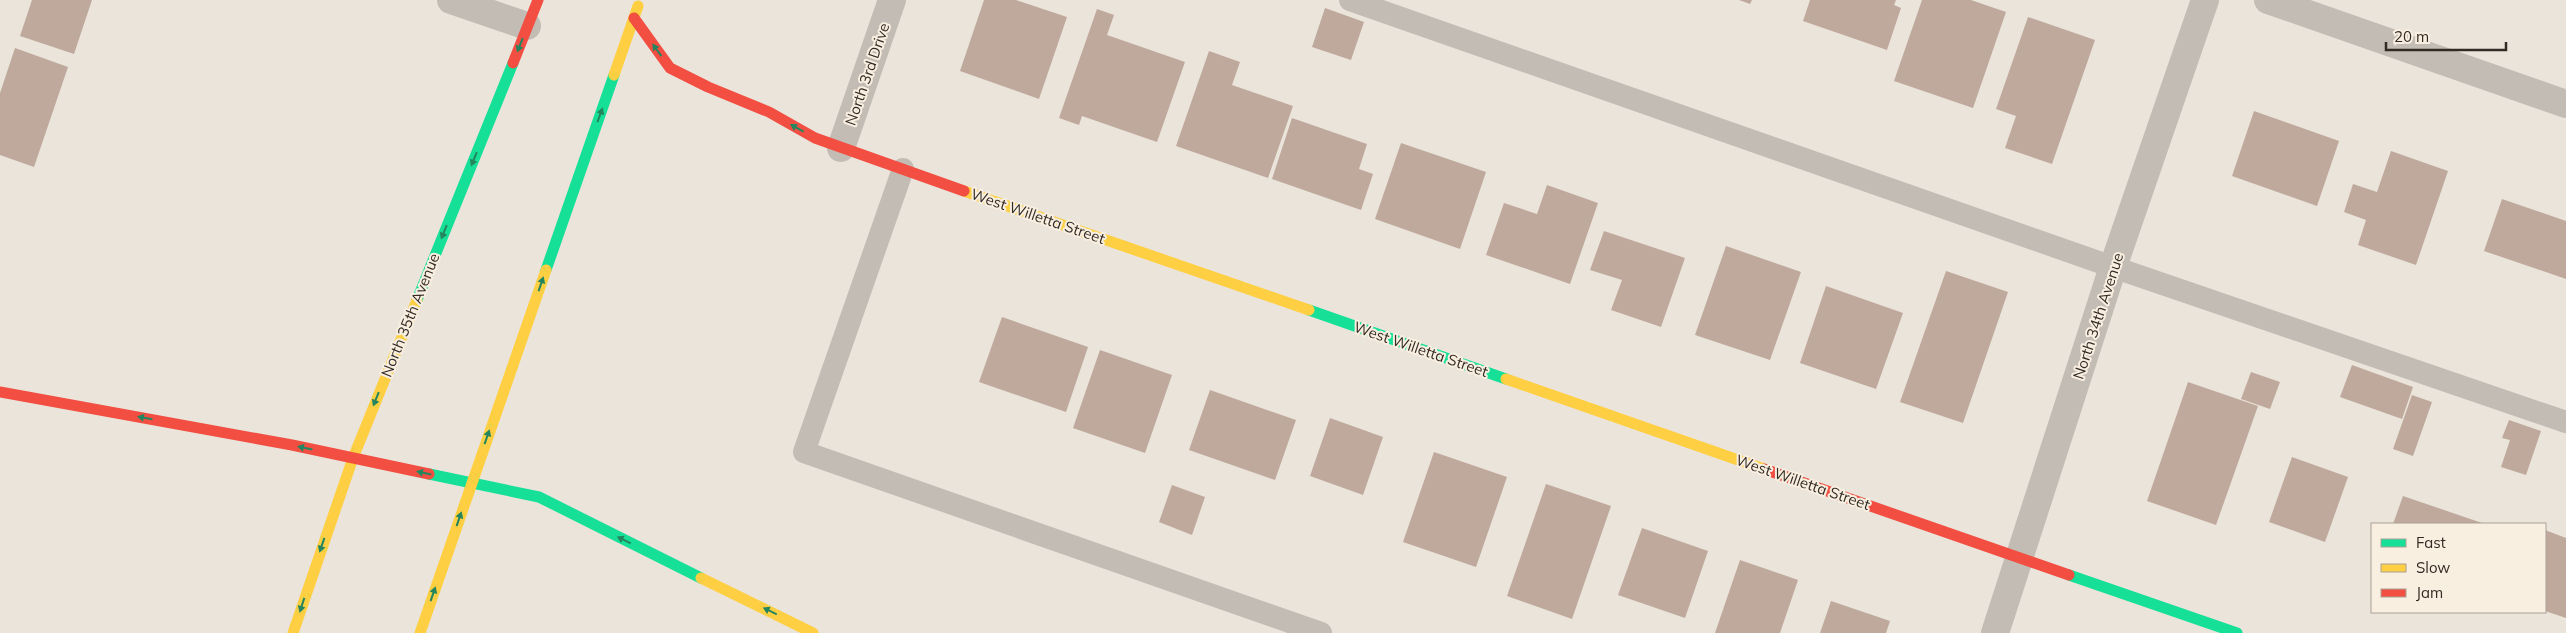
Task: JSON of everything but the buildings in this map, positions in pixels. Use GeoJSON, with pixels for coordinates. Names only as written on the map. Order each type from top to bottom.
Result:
{"type":"FeatureCollection","features":[{"type":"Feature","properties":{"kind":"main road","name":"North 35th Avenue"},"geometry":{"type":"LineString","coordinates":[[293,633],[353,458],[538,0]]}},
{"type":"Feature","properties":{"kind":"main road"},"geometry":{"type":"LineString","coordinates":[[420,633],[640,0]]}},
{"type":"Feature","properties":{"kind":"main road","name":"West Willetta Street"},"geometry":{"type":"LineString","coordinates":[[634,18],[670,68],[708,87],[769,112],[815,138],[841,148],[2237,633]]}},
{"type":"Feature","properties":{"kind":"main road"},"geometry":{"type":"LineString","coordinates":[[0,392],[353,458],[538,497],[813,633]]}},
{"type":"Feature","properties":{"kind":"street"},"geometry":{"type":"LineString","coordinates":[[451,0],[527,26]]}},
{"type":"Feature","properties":{"kind":"street","name":"North 3rd Drive"},"geometry":{"type":"LineString","coordinates":[[841,148],[892,0]]}},
{"type":"Feature","properties":{"kind":"street","name":"North 34th Avenue"},"geometry":{"type":"LineString","coordinates":[[1995,633],[2114,267],[2205,0]]}},
{"type":"Feature","properties":{"kind":"street"},"geometry":{"type":"LineString","coordinates":[[2268,0],[2566,104]]}},
{"type":"Feature","properties":{"kind":"lane"},"geometry":{"type":"LineString","coordinates":[[1350,0],[2114,267],[2566,422]]}},
{"type":"Feature","properties":{"kind":"lane"},"geometry":{"type":"LineString","coordinates":[[903,169],[804,452],[1321,633]]}},
{"type":"Feature","properties":{"kind":"traffic: fast"},"geometry":{"type":"LineString","coordinates":[[417,300],[513,63]]}},
{"type":"Feature","properties":{"kind":"traffic: fast"},"geometry":{"type":"LineString","coordinates":[[546,270],[614,75]]}},
{"type":"Feature","properties":{"kind":"traffic: fast"},"geometry":{"type":"LineString","coordinates":[[1309,310],[1506,379]]}},
{"type":"Feature","properties":{"kind":"traffic: fast"},"geometry":{"type":"LineString","coordinates":[[429,474],[539,497],[701,578]]}},
{"type":"Feature","properties":{"kind":"traffic: fast"},"geometry":{"type":"LineString","coordinates":[[2069,575],[2237,633]]}},
{"type":"Feature","properties":{"kind":"traffic: slow"},"geometry":{"type":"LineString","coordinates":[[614,75],[638,6]]}},
{"type":"Feature","properties":{"kind":"traffic: slow"},"geometry":{"type":"LineString","coordinates":[[964,191],[1309,310]]}},
{"type":"Feature","properties":{"kind":"traffic: slow"},"geometry":{"type":"LineString","coordinates":[[420,633],[546,270]]}},
{"type":"Feature","properties":{"kind":"traffic: slow"},"geometry":{"type":"LineString","coordinates":[[293,633],[353,458],[417,300]]}},
{"type":"Feature","properties":{"kind":"traffic: slow"},"geometry":{"type":"LineString","coordinates":[[1506,379],[1764,469]]}},
{"type":"Feature","properties":{"kind":"traffic: slow"},"geometry":{"type":"LineString","coordinates":[[701,578],[813,633]]}},
{"type":"Feature","properties":{"kind":"traffic: jam"},"geometry":{"type":"LineString","coordinates":[[513,63],[538,0]]}},
{"type":"Feature","properties":{"kind":"traffic: jam"},"geometry":{"type":"LineString","coordinates":[[634,18],[670,68],[708,87],[769,112],[815,138],[964,191]]}},
{"type":"Feature","properties":{"kind":"traffic: jam"},"geometry":{"type":"LineString","coordinates":[[0,392],[292,445],[429,474]]}},
{"type":"Feature","properties":{"kind":"traffic: jam"},"geometry":{"type":"LineString","coordinates":[[1764,469],[2069,575]]}}]}
